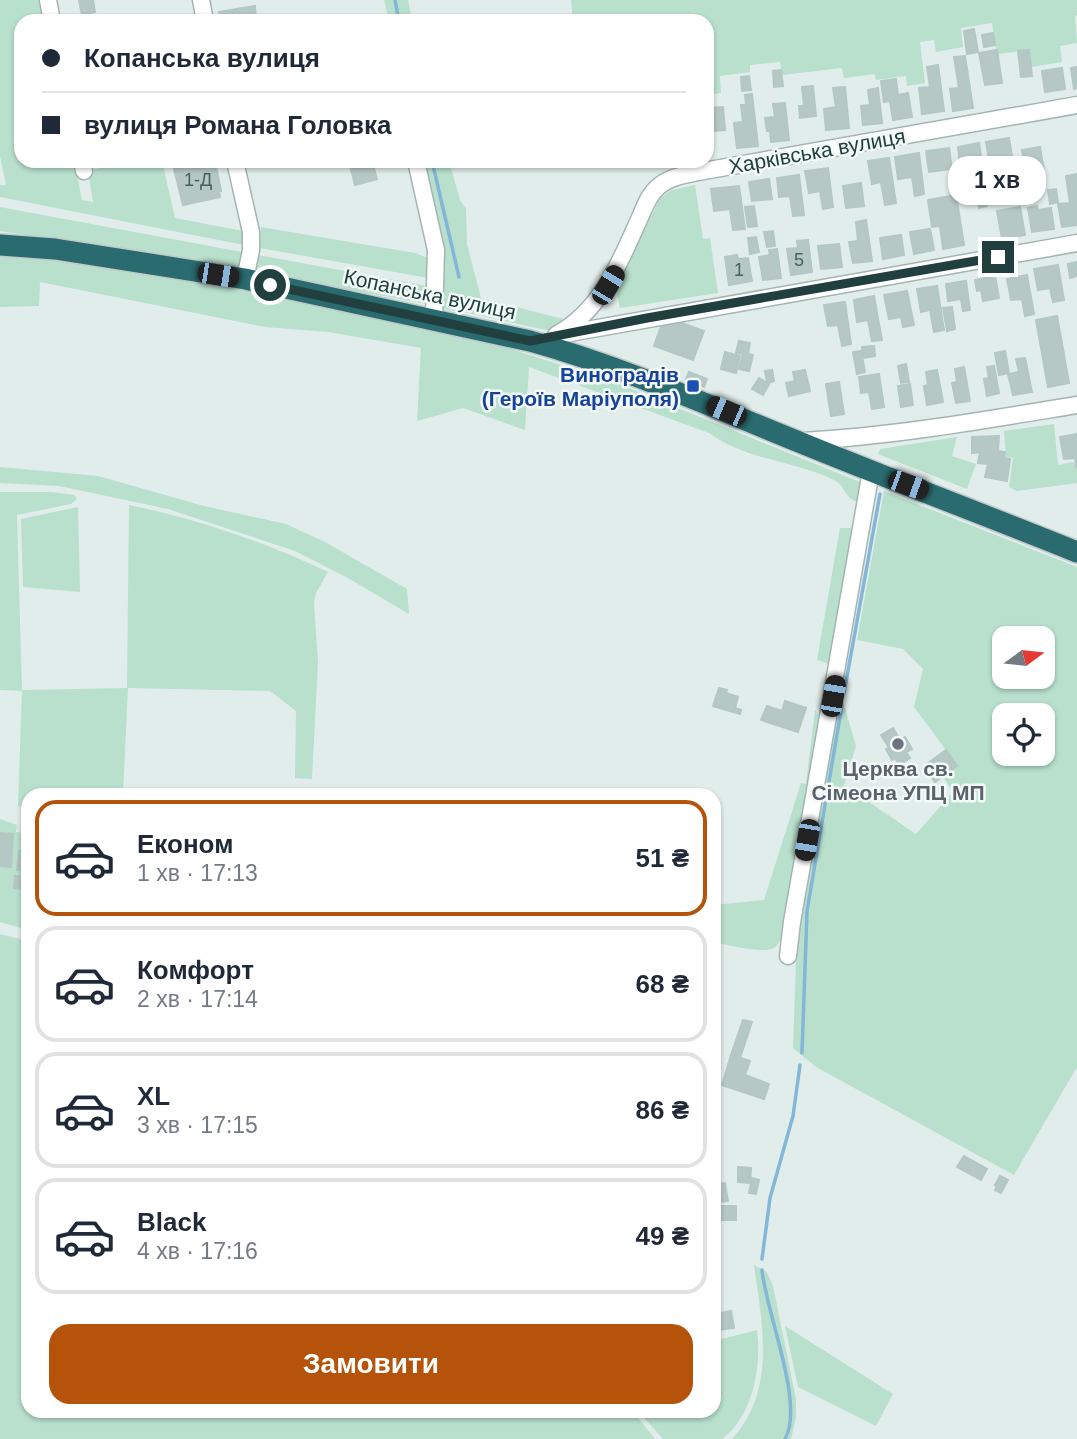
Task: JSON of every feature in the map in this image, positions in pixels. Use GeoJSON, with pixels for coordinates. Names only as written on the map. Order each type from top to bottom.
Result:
{"type":"FeatureCollection","features":[{"type":"Feature","properties":{"kind":"highway","name":"Копанська вулиця"},"geometry":{"type":"LineString","coordinates":[[0,245],[65,251],[245,279],[530,341],[646,378],[1077,552]]}},
{"type":"Feature","properties":{"kind":"street","name":"Харківська вулиця"},"geometry":{"type":"LineString","coordinates":[[556,335],[577,321],[598,298],[615,272],[649,198],[668,180],[698,172],[1077,105]]}},
{"type":"Feature","properties":{"kind":"street"},"geometry":{"type":"LineString","coordinates":[[237,168],[251,232],[251,250],[245,279]]}},
{"type":"Feature","properties":{"kind":"street"},"geometry":{"type":"LineString","coordinates":[[418,168],[436,250],[434,320]]}},
{"type":"Feature","properties":{"kind":"street"},"geometry":{"type":"LineString","coordinates":[[530,341],[1077,243]]}},
{"type":"Feature","properties":{"kind":"street"},"geometry":{"type":"LineString","coordinates":[[797,441],[864,438],[915,432],[1077,405]]}},
{"type":"Feature","properties":{"kind":"street"},"geometry":{"type":"LineString","coordinates":[[788,956],[871,471]]}},
{"type":"Feature","properties":{"kind":"green space"},"geometry":{"type":"Polygon","coordinates":[[[0,0],[41,0],[44,14],[14,14],[14,168],[75,168],[82,200],[93,202],[88,171],[101,168],[164,168],[175,218],[243,231],[244,245],[0,197],[0,185],[6,185],[0,156],[0,0]]]}},
{"type":"Feature","properties":{"kind":"green space"},"geometry":{"type":"Polygon","coordinates":[[[384,0],[408,0],[411,14],[387,14],[384,0]]]}},
{"type":"Feature","properties":{"kind":"green space"},"geometry":{"type":"Polygon","coordinates":[[[571,0],[1077,0],[1077,43],[1060,46],[1062,62],[1031,67],[1029,50],[997,54],[992,23],[961,28],[963,47],[936,52],[934,40],[920,42],[925,83],[907,86],[906,76],[876,80],[875,74],[844,78],[842,68],[782,75],[780,62],[750,65],[750,72],[720,76],[721,93],[714,94],[714,14],[572,14],[571,0]]]}},
{"type":"Feature","properties":{"kind":"green space"},"geometry":{"type":"Polygon","coordinates":[[[420,168],[451,168],[460,200],[466,209],[467,244],[481,298],[567,320],[546,330],[437,308],[420,168]]]}},
{"type":"Feature","properties":{"kind":"green space"},"geometry":{"type":"Polygon","coordinates":[[[695,185],[703,239],[710,238],[718,293],[620,308],[616,290],[660,198],[672,190],[695,185]]]}},
{"type":"Feature","properties":{"kind":"green space"},"geometry":{"type":"Polygon","coordinates":[[[0,207],[244,253],[238,268],[0,231],[0,207]]]}},
{"type":"Feature","properties":{"kind":"green space"},"geometry":{"type":"Polygon","coordinates":[[[261,227],[415,253],[434,260],[434,279],[260,248],[261,227]]]}},
{"type":"Feature","properties":{"kind":"green space"},"geometry":{"type":"Polygon","coordinates":[[[0,253],[243,290],[409,324],[511,349],[614,382],[860,482],[857,502],[849,497],[838,482],[819,474],[754,455],[709,433],[529,367],[525,430],[463,408],[417,421],[421,348],[328,332],[265,327],[40,282],[39,306],[0,307],[0,253]]]}},
{"type":"Feature","properties":{"kind":"green space"},"geometry":{"type":"Polygon","coordinates":[[[253,254],[427,286],[430,288],[427,304],[257,273],[254,271],[253,254]]]}},
{"type":"Feature","properties":{"kind":"green space"},"geometry":{"type":"Polygon","coordinates":[[[1054,424],[1058,465],[1073,462],[1077,468],[1077,483],[1017,491],[1009,487],[1013,458],[1006,457],[1004,431],[1054,424]]]}},
{"type":"Feature","properties":{"kind":"green space"},"geometry":{"type":"Polygon","coordinates":[[[957,437],[952,456],[976,464],[967,489],[878,454],[880,449],[957,437]]]}},
{"type":"Feature","properties":{"kind":"green space"},"geometry":{"type":"Polygon","coordinates":[[[0,467],[98,476],[204,506],[286,524],[325,542],[407,589],[409,614],[295,551],[168,509],[59,486],[0,483],[0,467]]]}},
{"type":"Feature","properties":{"kind":"green space"},"geometry":{"type":"Polygon","coordinates":[[[884,491],[1077,567],[1077,1067],[1014,1175],[816,1067],[793,1048],[797,932],[837,706],[845,708],[856,746],[844,785],[916,834],[953,792],[943,777],[957,765],[914,707],[923,669],[903,649],[857,640],[884,491]]]}},
{"type":"Feature","properties":{"kind":"green space"},"geometry":{"type":"Polygon","coordinates":[[[0,492],[52,492],[76,497],[71,504],[17,515],[22,690],[127,688],[129,505],[230,532],[328,572],[316,593],[314,603],[318,663],[312,779],[295,778],[296,711],[270,691],[128,688],[123,788],[21,788],[21,807],[18,806],[22,691],[0,690],[0,492]]]}},
{"type":"Feature","properties":{"kind":"green space"},"geometry":{"type":"Polygon","coordinates":[[[78,507],[80,592],[23,587],[21,519],[78,507]]]}},
{"type":"Feature","properties":{"kind":"green space"},"geometry":{"type":"Polygon","coordinates":[[[840,528],[853,528],[829,664],[817,660],[840,528]]]}},
{"type":"Feature","properties":{"kind":"green space"},"geometry":{"type":"Polygon","coordinates":[[[815,710],[819,716],[817,738],[784,933],[776,947],[768,950],[721,943],[721,904],[764,900],[801,783],[806,784],[815,710]]]}},
{"type":"Feature","properties":{"kind":"green space"},"geometry":{"type":"Polygon","coordinates":[[[0,819],[17,825],[16,832],[21,832],[21,928],[0,922],[0,819]]]}},
{"type":"Feature","properties":{"kind":"green space"},"geometry":{"type":"Polygon","coordinates":[[[0,934],[21,939],[21,1418],[638,1418],[655,1439],[0,1439],[0,934]]]}},
{"type":"Feature","properties":{"kind":"green space"},"geometry":{"type":"Polygon","coordinates":[[[754,1265],[767,1272],[773,1286],[796,1399],[796,1417],[791,1439],[732,1439],[746,1420],[756,1399],[761,1378],[762,1333],[754,1265]]]}},
{"type":"Feature","properties":{"kind":"green space"},"geometry":{"type":"Polygon","coordinates":[[[785,1326],[893,1394],[876,1426],[798,1387],[785,1326]]]}},
{"type":"Feature","properties":{"kind":"green space"},"geometry":{"type":"Polygon","coordinates":[[[757,1330],[756,1374],[748,1404],[741,1418],[722,1439],[663,1439],[644,1418],[721,1418],[721,1339],[757,1330]]]}},
{"type":"Feature","properties":{"kind":"building"},"geometry":{"type":"Polygon","coordinates":[[[79,0],[93,0],[95,12],[82,14],[79,0]]]}},
{"type":"Feature","properties":{"kind":"building"},"geometry":{"type":"Polygon","coordinates":[[[255,6],[256,14],[219,14],[255,6]]]}},
{"type":"Feature","properties":{"kind":"building"},"geometry":{"type":"Polygon","coordinates":[[[974,29],[978,52],[967,54],[964,31],[974,29]]]}},
{"type":"Feature","properties":{"kind":"building"},"geometry":{"type":"Polygon","coordinates":[[[993,33],[995,45],[984,47],[982,35],[993,33]]]}},
{"type":"Feature","properties":{"kind":"building"},"geometry":{"type":"Polygon","coordinates":[[[997,50],[1002,83],[985,85],[979,53],[997,50]]]}},
{"type":"Feature","properties":{"kind":"building"},"geometry":{"type":"Polygon","coordinates":[[[1029,50],[1032,76],[1021,77],[1018,51],[1029,50]]]}},
{"type":"Feature","properties":{"kind":"building"},"geometry":{"type":"Polygon","coordinates":[[[965,56],[973,108],[953,111],[950,89],[959,88],[954,57],[965,56]]]}},
{"type":"Feature","properties":{"kind":"building"},"geometry":{"type":"Polygon","coordinates":[[[938,65],[944,111],[922,114],[919,88],[930,87],[927,67],[938,65]]]}},
{"type":"Feature","properties":{"kind":"building"},"geometry":{"type":"Polygon","coordinates":[[[1077,67],[1077,88],[1074,89],[1071,68],[1077,67]]]}},
{"type":"Feature","properties":{"kind":"building"},"geometry":{"type":"Polygon","coordinates":[[[1062,68],[1065,89],[1045,92],[1042,71],[1062,68]]]}},
{"type":"Feature","properties":{"kind":"building"},"geometry":{"type":"Polygon","coordinates":[[[781,70],[783,86],[774,87],[773,71],[781,70]]]}},
{"type":"Feature","properties":{"kind":"building"},"geometry":{"type":"Polygon","coordinates":[[[749,76],[751,90],[742,91],[741,77],[749,76]]]}},
{"type":"Feature","properties":{"kind":"building"},"geometry":{"type":"Polygon","coordinates":[[[896,79],[898,95],[908,93],[912,117],[893,120],[890,101],[884,102],[881,81],[896,79]]]}},
{"type":"Feature","properties":{"kind":"building"},"geometry":{"type":"Polygon","coordinates":[[[813,86],[816,116],[800,118],[799,106],[804,106],[802,87],[813,86]]]}},
{"type":"Feature","properties":{"kind":"building"},"geometry":{"type":"Polygon","coordinates":[[[845,87],[849,128],[826,130],[824,109],[836,107],[833,88],[845,87]]]}},
{"type":"Feature","properties":{"kind":"building"},"geometry":{"type":"Polygon","coordinates":[[[878,88],[882,123],[863,125],[861,106],[870,105],[868,90],[878,88]]]}},
{"type":"Feature","properties":{"kind":"building"},"geometry":{"type":"Polygon","coordinates":[[[752,94],[758,146],[737,148],[734,123],[743,122],[741,105],[746,105],[745,95],[752,94]]]}},
{"type":"Feature","properties":{"kind":"building"},"geometry":{"type":"Polygon","coordinates":[[[785,103],[789,140],[771,142],[765,118],[775,117],[773,104],[785,103]]]}},
{"type":"Feature","properties":{"kind":"building"},"geometry":{"type":"Polygon","coordinates":[[[723,107],[725,130],[714,131],[714,108],[723,107]]]}},
{"type":"Feature","properties":{"kind":"building"},"geometry":{"type":"Polygon","coordinates":[[[1009,138],[1013,162],[990,166],[986,142],[1009,138]]]}},
{"type":"Feature","properties":{"kind":"building"},"geometry":{"type":"Polygon","coordinates":[[[979,143],[984,175],[974,176],[972,163],[960,165],[958,147],[979,143]]]}},
{"type":"Feature","properties":{"kind":"building"},"geometry":{"type":"Polygon","coordinates":[[[1040,147],[1045,176],[1018,181],[1014,163],[1024,161],[1022,150],[1040,147]]]}},
{"type":"Feature","properties":{"kind":"building"},"geometry":{"type":"Polygon","coordinates":[[[949,148],[952,169],[929,172],[926,151],[949,148]]]}},
{"type":"Feature","properties":{"kind":"building"},"geometry":{"type":"Polygon","coordinates":[[[919,153],[924,194],[915,196],[912,177],[898,179],[895,157],[919,153]]]}},
{"type":"Feature","properties":{"kind":"building"},"geometry":{"type":"Polygon","coordinates":[[[889,158],[896,203],[885,205],[881,182],[872,184],[868,161],[889,158]]]}},
{"type":"Feature","properties":{"kind":"building"},"geometry":{"type":"Polygon","coordinates":[[[216,168],[220,197],[183,205],[174,169],[216,168]]]}},
{"type":"Feature","properties":{"kind":"building"},"geometry":{"type":"Polygon","coordinates":[[[351,168],[374,168],[377,179],[355,185],[351,168]]]}},
{"type":"Feature","properties":{"kind":"building"},"geometry":{"type":"Polygon","coordinates":[[[828,168],[833,207],[823,209],[820,191],[809,193],[805,171],[828,168]]]}},
{"type":"Feature","properties":{"kind":"building"},"geometry":{"type":"Polygon","coordinates":[[[1077,174],[1077,225],[1062,227],[1058,204],[1070,203],[1066,176],[1077,174]]]}},
{"type":"Feature","properties":{"kind":"building"},"geometry":{"type":"Polygon","coordinates":[[[799,175],[804,215],[793,216],[790,196],[779,197],[777,178],[799,175]]]}},
{"type":"Feature","properties":{"kind":"building"},"geometry":{"type":"Polygon","coordinates":[[[769,179],[772,199],[752,201],[749,182],[769,179]]]}},
{"type":"Feature","properties":{"kind":"building"},"geometry":{"type":"Polygon","coordinates":[[[861,183],[864,206],[846,208],[843,186],[861,183]]]}},
{"type":"Feature","properties":{"kind":"building"},"geometry":{"type":"Polygon","coordinates":[[[739,186],[745,229],[733,230],[730,209],[714,211],[711,189],[739,186]]]}},
{"type":"Feature","properties":{"kind":"building"},"geometry":{"type":"Polygon","coordinates":[[[1056,189],[1058,202],[1050,204],[1048,190],[1056,189]]]}},
{"type":"Feature","properties":{"kind":"building"},"geometry":{"type":"Polygon","coordinates":[[[984,190],[987,206],[979,208],[977,191],[984,190]]]}},
{"type":"Feature","properties":{"kind":"building"},"geometry":{"type":"Polygon","coordinates":[[[956,195],[964,245],[943,249],[940,226],[932,227],[928,200],[956,195]]]}},
{"type":"Feature","properties":{"kind":"building"},"geometry":{"type":"Polygon","coordinates":[[[754,206],[757,226],[748,227],[745,207],[754,206]]]}},
{"type":"Feature","properties":{"kind":"building"},"geometry":{"type":"Polygon","coordinates":[[[1037,206],[1038,210],[1051,208],[1054,229],[1032,232],[1028,208],[1037,206]]]}},
{"type":"Feature","properties":{"kind":"building"},"geometry":{"type":"Polygon","coordinates":[[[1020,207],[1025,235],[1002,239],[997,211],[1020,207]]]}},
{"type":"Feature","properties":{"kind":"building"},"geometry":{"type":"Polygon","coordinates":[[[866,220],[872,261],[853,263],[849,242],[858,241],[856,222],[866,220]]]}},
{"type":"Feature","properties":{"kind":"building"},"geometry":{"type":"Polygon","coordinates":[[[930,229],[934,250],[914,254],[910,232],[930,229]]]}},
{"type":"Feature","properties":{"kind":"building"},"geometry":{"type":"Polygon","coordinates":[[[773,231],[775,246],[767,247],[764,232],[773,231]]]}},
{"type":"Feature","properties":{"kind":"building"},"geometry":{"type":"Polygon","coordinates":[[[901,235],[904,255],[883,259],[880,238],[901,235]]]}},
{"type":"Feature","properties":{"kind":"building"},"geometry":{"type":"Polygon","coordinates":[[[756,237],[759,252],[750,254],[748,238],[756,237]]]}},
{"type":"Feature","properties":{"kind":"building"},"geometry":{"type":"Polygon","coordinates":[[[808,240],[812,272],[791,275],[787,249],[798,248],[797,241],[808,240]]]}},
{"type":"Feature","properties":{"kind":"building"},"geometry":{"type":"Polygon","coordinates":[[[839,244],[842,267],[821,269],[818,246],[839,244]]]}},
{"type":"Feature","properties":{"kind":"building"},"geometry":{"type":"Polygon","coordinates":[[[777,249],[781,278],[763,280],[759,257],[770,255],[769,250],[777,249]]]}},
{"type":"Feature","properties":{"kind":"building"},"geometry":{"type":"Polygon","coordinates":[[[737,255],[738,259],[748,258],[752,281],[729,285],[725,257],[737,255]]]}},
{"type":"Feature","properties":{"kind":"building"},"geometry":{"type":"Polygon","coordinates":[[[1077,262],[1077,276],[1070,278],[1068,264],[1077,262]]]}},
{"type":"Feature","properties":{"kind":"building"},"geometry":{"type":"Polygon","coordinates":[[[1058,265],[1064,300],[1053,302],[1050,288],[1038,290],[1034,269],[1058,265]]]}},
{"type":"Feature","properties":{"kind":"building"},"geometry":{"type":"Polygon","coordinates":[[[1027,275],[1034,314],[1025,316],[1022,299],[1011,300],[1007,279],[1027,275]]]}},
{"type":"Feature","properties":{"kind":"building"},"geometry":{"type":"Polygon","coordinates":[[[995,276],[999,298],[983,301],[975,280],[995,276]]]}},
{"type":"Feature","properties":{"kind":"building"},"geometry":{"type":"Polygon","coordinates":[[[966,281],[970,310],[963,311],[961,299],[948,301],[946,284],[966,281]]]}},
{"type":"Feature","properties":{"kind":"building"},"geometry":{"type":"Polygon","coordinates":[[[937,286],[944,330],[934,332],[930,310],[921,312],[917,289],[937,286]]]}},
{"type":"Feature","properties":{"kind":"building"},"geometry":{"type":"Polygon","coordinates":[[[907,291],[914,325],[903,327],[901,317],[889,319],[884,295],[907,291]]]}},
{"type":"Feature","properties":{"kind":"building"},"geometry":{"type":"Polygon","coordinates":[[[874,296],[882,340],[872,341],[868,320],[857,322],[854,300],[874,296]]]}},
{"type":"Feature","properties":{"kind":"building"},"geometry":{"type":"Polygon","coordinates":[[[845,302],[851,344],[842,346],[838,325],[828,326],[824,305],[845,302]]]}},
{"type":"Feature","properties":{"kind":"building"},"geometry":{"type":"Polygon","coordinates":[[[952,307],[955,329],[947,331],[943,308],[952,307]]]}},
{"type":"Feature","properties":{"kind":"building"},"geometry":{"type":"Polygon","coordinates":[[[1057,316],[1069,383],[1048,387],[1036,320],[1057,316]]]}},
{"type":"Feature","properties":{"kind":"building"},"geometry":{"type":"Polygon","coordinates":[[[663,321],[676,325],[677,321],[704,331],[693,360],[654,346],[663,321]]]}},
{"type":"Feature","properties":{"kind":"building"},"geometry":{"type":"Polygon","coordinates":[[[739,341],[750,343],[748,354],[753,355],[749,371],[739,369],[743,354],[736,353],[739,341]]]}},
{"type":"Feature","properties":{"kind":"building"},"geometry":{"type":"Polygon","coordinates":[[[874,346],[875,356],[863,358],[862,347],[874,346]]]}},
{"type":"Feature","properties":{"kind":"building"},"geometry":{"type":"Polygon","coordinates":[[[861,351],[865,372],[857,374],[853,352],[861,351]]]}},
{"type":"Feature","properties":{"kind":"building"},"geometry":{"type":"Polygon","coordinates":[[[1005,351],[1009,373],[999,375],[995,353],[1005,351]]]}},
{"type":"Feature","properties":{"kind":"building"},"geometry":{"type":"Polygon","coordinates":[[[725,352],[740,356],[736,373],[721,369],[725,352]]]}},
{"type":"Feature","properties":{"kind":"building"},"geometry":{"type":"Polygon","coordinates":[[[1025,358],[1032,392],[1013,395],[1008,374],[1019,372],[1016,359],[1025,358]]]}},
{"type":"Feature","properties":{"kind":"building"},"geometry":{"type":"Polygon","coordinates":[[[906,364],[909,382],[901,383],[898,366],[906,364]]]}},
{"type":"Feature","properties":{"kind":"building"},"geometry":{"type":"Polygon","coordinates":[[[994,366],[999,393],[987,396],[984,379],[989,378],[987,367],[994,366]]]}},
{"type":"Feature","properties":{"kind":"building"},"geometry":{"type":"Polygon","coordinates":[[[964,367],[970,401],[956,403],[952,383],[957,382],[955,369],[964,367]]]}},
{"type":"Feature","properties":{"kind":"building"},"geometry":{"type":"Polygon","coordinates":[[[772,370],[774,381],[767,383],[765,371],[772,370]]]}},
{"type":"Feature","properties":{"kind":"building"},"geometry":{"type":"Polygon","coordinates":[[[805,370],[810,391],[789,396],[786,383],[795,381],[793,372],[805,370]]]}},
{"type":"Feature","properties":{"kind":"building"},"geometry":{"type":"Polygon","coordinates":[[[937,370],[943,402],[927,405],[924,386],[928,385],[926,372],[937,370]]]}},
{"type":"Feature","properties":{"kind":"building"},"geometry":{"type":"Polygon","coordinates":[[[689,372],[707,379],[704,387],[686,379],[689,372]]]}},
{"type":"Feature","properties":{"kind":"building"},"geometry":{"type":"Polygon","coordinates":[[[879,374],[884,407],[872,409],[869,392],[861,393],[859,377],[879,374]]]}},
{"type":"Feature","properties":{"kind":"building"},"geometry":{"type":"Polygon","coordinates":[[[759,378],[769,384],[763,395],[752,389],[759,378]]]}},
{"type":"Feature","properties":{"kind":"building"},"geometry":{"type":"Polygon","coordinates":[[[839,382],[844,414],[831,416],[826,384],[839,382]]]}},
{"type":"Feature","properties":{"kind":"building"},"geometry":{"type":"Polygon","coordinates":[[[910,384],[913,405],[901,407],[898,386],[910,384]]]}},
{"type":"Feature","properties":{"kind":"building"},"geometry":{"type":"Polygon","coordinates":[[[1077,434],[1076,467],[1075,458],[1064,459],[1060,437],[1077,434]]]}},
{"type":"Feature","properties":{"kind":"building"},"geometry":{"type":"Polygon","coordinates":[[[999,436],[998,451],[1005,452],[1004,458],[1010,459],[1007,481],[985,477],[988,464],[978,463],[980,452],[972,453],[972,437],[999,436]]]}},
{"type":"Feature","properties":{"kind":"building"},"geometry":{"type":"Polygon","coordinates":[[[719,688],[738,697],[735,708],[741,710],[740,714],[713,706],[719,688]]]}},
{"type":"Feature","properties":{"kind":"building"},"geometry":{"type":"Polygon","coordinates":[[[785,701],[806,708],[798,732],[761,720],[767,706],[782,711],[785,701]]]}},
{"type":"Feature","properties":{"kind":"building","name":"Церква св. Сімеона УПЦ МП"},"geometry":{"type":"Polygon","coordinates":[[[893,728],[900,740],[905,737],[912,749],[906,752],[910,758],[899,765],[895,758],[892,760],[881,735],[893,728]]]}},
{"type":"Feature","properties":{"kind":"building"},"geometry":{"type":"Polygon","coordinates":[[[946,750],[957,766],[935,782],[924,766],[946,750]]]}},
{"type":"Feature","properties":{"kind":"building"},"geometry":{"type":"Polygon","coordinates":[[[0,833],[13,834],[11,867],[0,866],[0,833]]]}},
{"type":"Feature","properties":{"kind":"building"},"geometry":{"type":"Polygon","coordinates":[[[19,851],[21,851],[21,870],[17,870],[19,851]]]}},
{"type":"Feature","properties":{"kind":"building"},"geometry":{"type":"Polygon","coordinates":[[[15,876],[21,877],[21,889],[14,888],[15,876]]]}},
{"type":"Feature","properties":{"kind":"building"},"geometry":{"type":"Polygon","coordinates":[[[743,1020],[752,1022],[740,1058],[731,1055],[743,1020]]]}},
{"type":"Feature","properties":{"kind":"building"},"geometry":{"type":"Polygon","coordinates":[[[731,1055],[750,1061],[745,1075],[769,1084],[764,1099],[722,1085],[731,1055]]]}},
{"type":"Feature","properties":{"kind":"building"},"geometry":{"type":"Polygon","coordinates":[[[964,1156],[987,1169],[981,1180],[957,1167],[964,1156]]]}},
{"type":"Feature","properties":{"kind":"building"},"geometry":{"type":"Polygon","coordinates":[[[738,1167],[751,1168],[750,1183],[738,1182],[738,1167]]]}},
{"type":"Feature","properties":{"kind":"building"},"geometry":{"type":"Polygon","coordinates":[[[1000,1176],[1008,1180],[1001,1193],[995,1190],[1000,1176]]]}},
{"type":"Feature","properties":{"kind":"building"},"geometry":{"type":"Polygon","coordinates":[[[752,1178],[759,1180],[756,1194],[749,1193],[752,1178]]]}},
{"type":"Feature","properties":{"kind":"building"},"geometry":{"type":"Polygon","coordinates":[[[725,1183],[728,1201],[721,1202],[721,1184],[725,1183]]]}},
{"type":"Feature","properties":{"kind":"building"},"geometry":{"type":"Polygon","coordinates":[[[721,1206],[736,1206],[736,1220],[721,1220],[721,1206]]]}},
{"type":"Feature","properties":{"kind":"building"},"geometry":{"type":"Polygon","coordinates":[[[731,1311],[734,1328],[721,1330],[721,1313],[731,1311]]]}},
{"type":"Feature","properties":{"kind":"waterway"},"geometry":{"type":"LineString","coordinates":[[395,0],[398,14]]}},
{"type":"Feature","properties":{"kind":"waterway"},"geometry":{"type":"LineString","coordinates":[[434,168],[459,277]]}},
{"type":"Feature","properties":{"kind":"waterway"},"geometry":{"type":"LineString","coordinates":[[844,693],[880,494]]}},
{"type":"Feature","properties":{"kind":"waterway"},"geometry":{"type":"LineString","coordinates":[[802,1053],[807,911],[842,705]]}},
{"type":"Feature","properties":{"kind":"waterway"},"geometry":{"type":"LineString","coordinates":[[762,1259],[770,1198],[793,1116],[800,1065]]}},
{"type":"Feature","properties":{"kind":"waterway"},"geometry":{"type":"LineString","coordinates":[[762,1270],[788,1381],[790,1423],[785,1439]]}},
{"type":"Feature","properties":{"kind":"place","name":"Виноградів (Героїв Маріуполя)"},"geometry":{"type":"Point","coordinates":[693,386]}},
{"type":"Feature","properties":{"kind":"place","name":"Церква св. Сімеона УПЦ МП"},"geometry":{"type":"Point","coordinates":[898,744]}},
{"type":"Feature","properties":{"kind":"route"},"geometry":{"type":"LineString","coordinates":[[270,285],[530,341],[998,257]]}}]}
